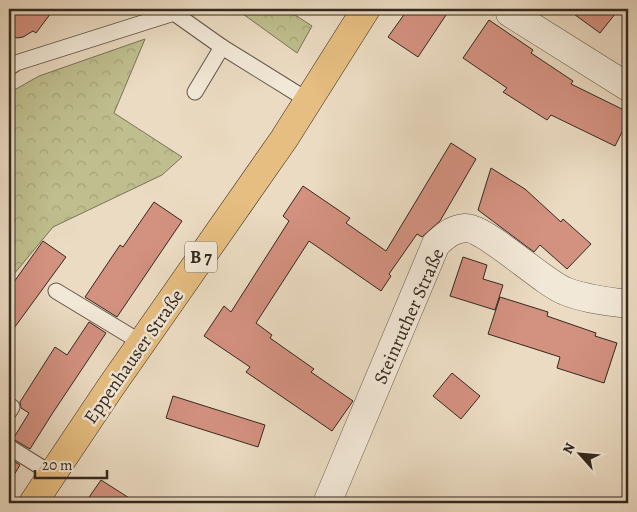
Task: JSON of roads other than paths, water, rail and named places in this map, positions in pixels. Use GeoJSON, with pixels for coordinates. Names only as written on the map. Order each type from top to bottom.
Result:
{"type":"FeatureCollection","features":[{"type":"Feature","properties":{"kind":"main road","name":"Eppenhauser Straße"},"geometry":{"type":"LineString","coordinates":[[33,503],[309,101],[366,9]]}},
{"type":"Feature","properties":{"kind":"street"},"geometry":{"type":"LineString","coordinates":[[510,13],[628,87]]}},
{"type":"Feature","properties":{"kind":"street","name":"Steinruther Straße"},"geometry":{"type":"LineString","coordinates":[[327,503],[436,244],[450,231],[467,228],[482,234],[564,291],[590,298],[628,304]]}},
{"type":"Feature","properties":{"kind":"lane"},"geometry":{"type":"LineString","coordinates":[[9,68],[16,63],[174,13],[222,47],[309,101]]}},
{"type":"Feature","properties":{"kind":"lane"},"geometry":{"type":"LineString","coordinates":[[195,92],[222,47]]}},
{"type":"Feature","properties":{"kind":"lane"},"geometry":{"type":"LineString","coordinates":[[56,291],[142,343]]}},
{"type":"Feature","properties":{"kind":"lane"},"geometry":{"type":"LineString","coordinates":[[9,447],[52,474]]}}]}
